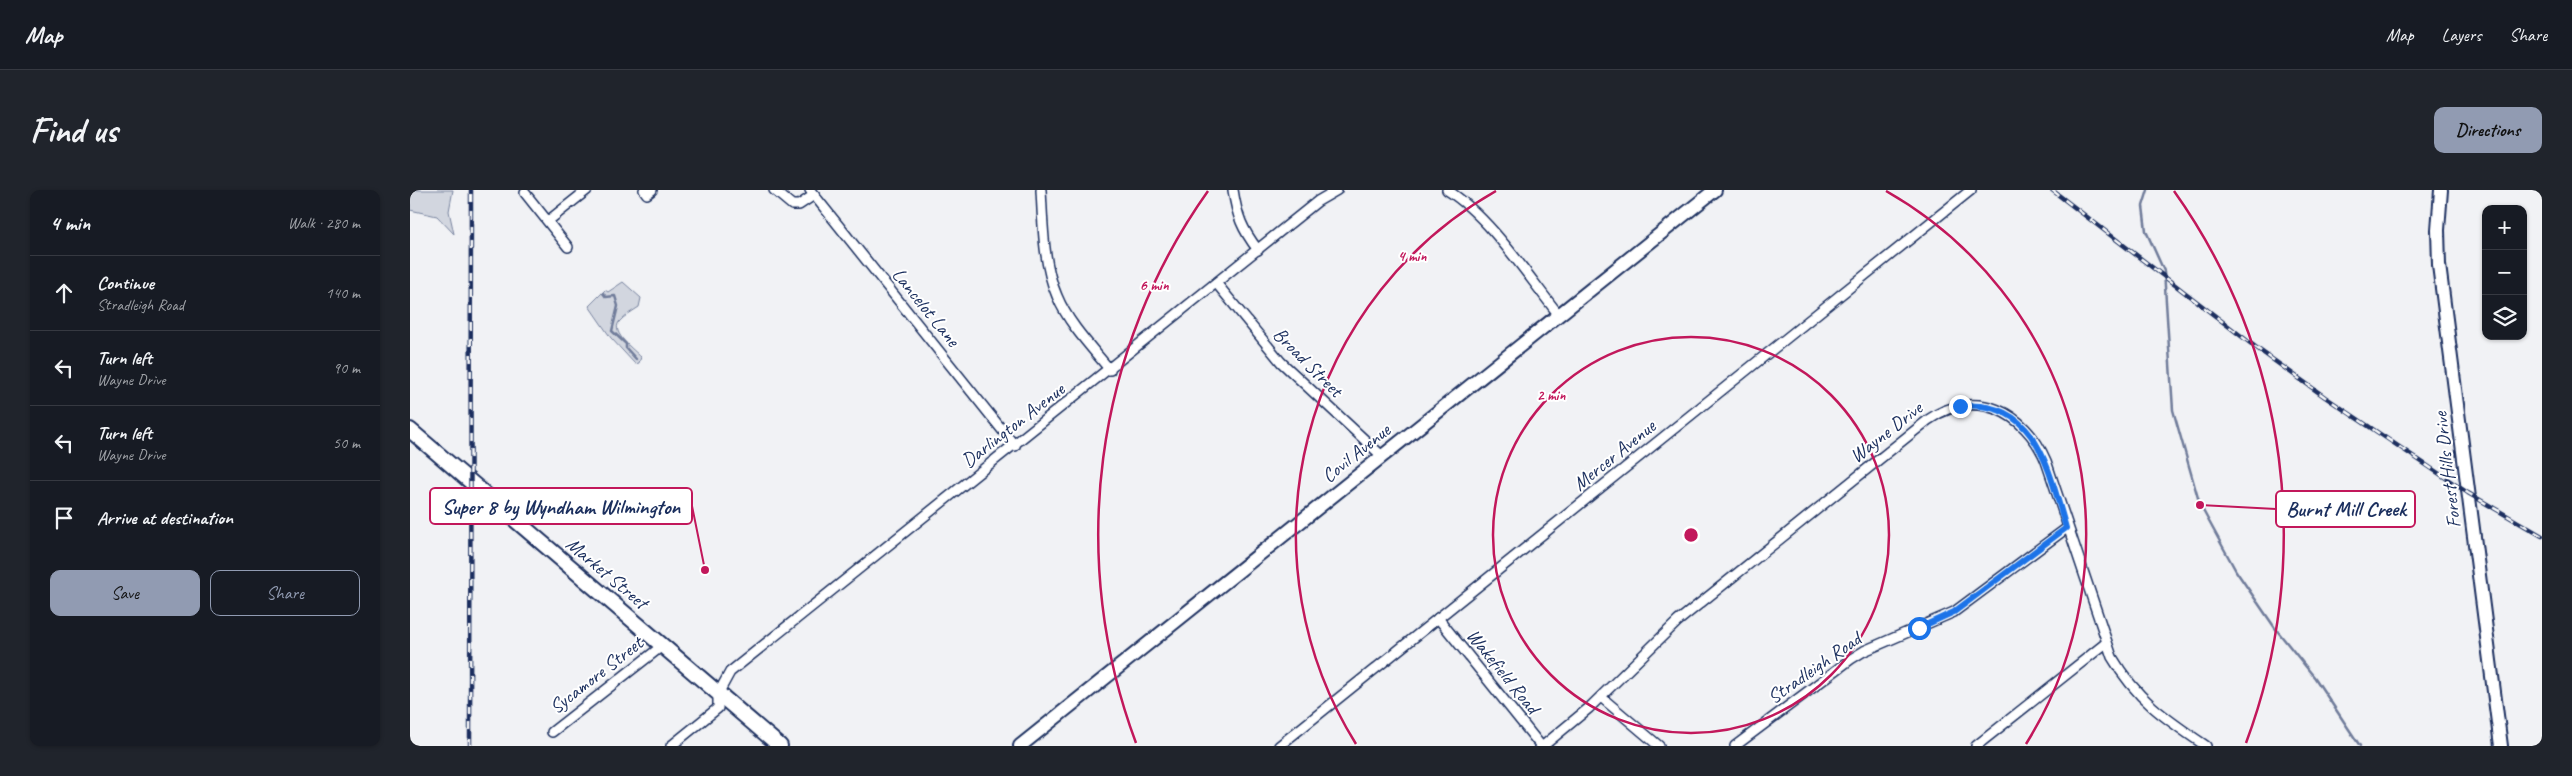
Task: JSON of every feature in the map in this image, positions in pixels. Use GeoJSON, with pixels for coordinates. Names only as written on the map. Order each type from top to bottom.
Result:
{"type":"FeatureCollection","features":[{"type":"Feature","properties":{"kind":"main road","name":"Covil Avenue"},"geometry":{"type":"LineString","coordinates":[[1020,746],[1715,190]]}},
{"type":"Feature","properties":{"kind":"main road","name":"Forest Hills Drive"},"geometry":{"type":"LineString","coordinates":[[2441,190],[2438,230],[2439,265],[2501,746]]}},
{"type":"Feature","properties":{"kind":"main road","name":"Market Street"},"geometry":{"type":"LineString","coordinates":[[410,430],[780,746]]}},
{"type":"Feature","properties":{"kind":"street"},"geometry":{"type":"LineString","coordinates":[[548,221],[587,190]]}},
{"type":"Feature","properties":{"kind":"street"},"geometry":{"type":"LineString","coordinates":[[644,190],[647,194],[652,190]]}},
{"type":"Feature","properties":{"kind":"street"},"geometry":{"type":"LineString","coordinates":[[774,190],[792,205],[799,205],[812,192]]}},
{"type":"Feature","properties":{"kind":"street"},"geometry":{"type":"LineString","coordinates":[[1041,190],[1047,258],[1057,296],[1086,342],[1110,370]]}},
{"type":"Feature","properties":{"kind":"street"},"geometry":{"type":"LineString","coordinates":[[1233,190],[1236,212],[1244,233],[1258,250]]}},
{"type":"Feature","properties":{"kind":"street","name":"Darlington Avenue"},"geometry":{"type":"LineString","coordinates":[[670,746],[713,714],[718,708],[718,694],[730,672],[1110,370],[1318,201],[1337,190]]}},
{"type":"Feature","properties":{"kind":"street"},"geometry":{"type":"LineString","coordinates":[[1447,190],[1463,200],[1481,218],[1559,316]]}},
{"type":"Feature","properties":{"kind":"street","name":"Mercer Avenue"},"geometry":{"type":"LineString","coordinates":[[1278,746],[1971,190]]}},
{"type":"Feature","properties":{"kind":"street","name":"Lancelot Lane"},"geometry":{"type":"LineString","coordinates":[[812,192],[1015,446]]}},
{"type":"Feature","properties":{"kind":"street"},"geometry":{"type":"LineString","coordinates":[[525,193],[568,247]]}},
{"type":"Feature","properties":{"kind":"street","name":"Broad Street"},"geometry":{"type":"LineString","coordinates":[[1217,284],[1281,362],[1382,456]]}},
{"type":"Feature","properties":{"kind":"street","name":"Wayne Drive"},"geometry":{"type":"LineString","coordinates":[[1542,746],[1601,696],[1678,620],[1940,412],[1960,406],[1981,405],[1998,409],[2023,424],[2042,452],[2106,643],[2123,676],[2140,697],[2164,718],[2206,746]]}},
{"type":"Feature","properties":{"kind":"street","name":"Stradleigh Road"},"geometry":{"type":"LineString","coordinates":[[1735,746],[1851,659],[1864,651],[1954,612],[2066,528]]}},
{"type":"Feature","properties":{"kind":"street","name":"Wakefield Road"},"geometry":{"type":"LineString","coordinates":[[1438,618],[1542,746]]}},
{"type":"Feature","properties":{"kind":"street"},"geometry":{"type":"LineString","coordinates":[[1976,746],[2106,643]]}},
{"type":"Feature","properties":{"kind":"street","name":"Sycamore Street"},"geometry":{"type":"LineString","coordinates":[[552,732],[662,646]]}},
{"type":"Feature","properties":{"kind":"street"},"geometry":{"type":"LineString","coordinates":[[1601,696],[1659,746]]}},
{"type":"Feature","properties":{"kind":"shaded area"},"geometry":{"type":"Polygon","coordinates":[[[410,190],[453,190],[449,211],[454,234],[437,216],[410,210],[410,190]]]}},
{"type":"Feature","properties":{"kind":"shaded area"},"geometry":{"type":"Polygon","coordinates":[[[623,282],[641,298],[639,307],[623,318],[617,326],[624,341],[641,357],[639,363],[635,364],[611,338],[589,306],[605,290],[608,292],[623,282]]]}},
{"type":"Feature","properties":{"kind":"waterway"},"geometry":{"type":"LineString","coordinates":[[2148,190],[2143,206],[2146,231],[2164,271],[2173,410],[2200,505],[2236,571],[2275,628],[2315,678],[2360,746]]}},
{"type":"Feature","properties":{"kind":"waterway"},"geometry":{"type":"LineString","coordinates":[[603,293],[606,297],[615,296],[618,306],[612,331],[626,344],[626,348],[636,359]]}},
{"type":"Feature","properties":{"kind":"railway"},"geometry":{"type":"LineString","coordinates":[[470,746],[471,190]]}},
{"type":"Feature","properties":{"kind":"railway"},"geometry":{"type":"LineString","coordinates":[[2052,190],[2258,349],[2325,397],[2468,493],[2542,536]]}},
{"type":"Feature","properties":{"kind":"place","name":"Burnt Mill Creek"},"geometry":{"type":"Point","coordinates":[2200,505]}},
{"type":"Feature","properties":{"kind":"place","name":"Super 8 by Wyndham Wilmington"},"geometry":{"type":"Point","coordinates":[705,570]}},
{"type":"Feature","properties":{"kind":"route"},"geometry":{"type":"LineString","coordinates":[[1919,628],[1954,612],[2066,528],[2046,461],[2030,432],[2018,420],[1998,409],[1981,405],[1960,406]]}}]}
